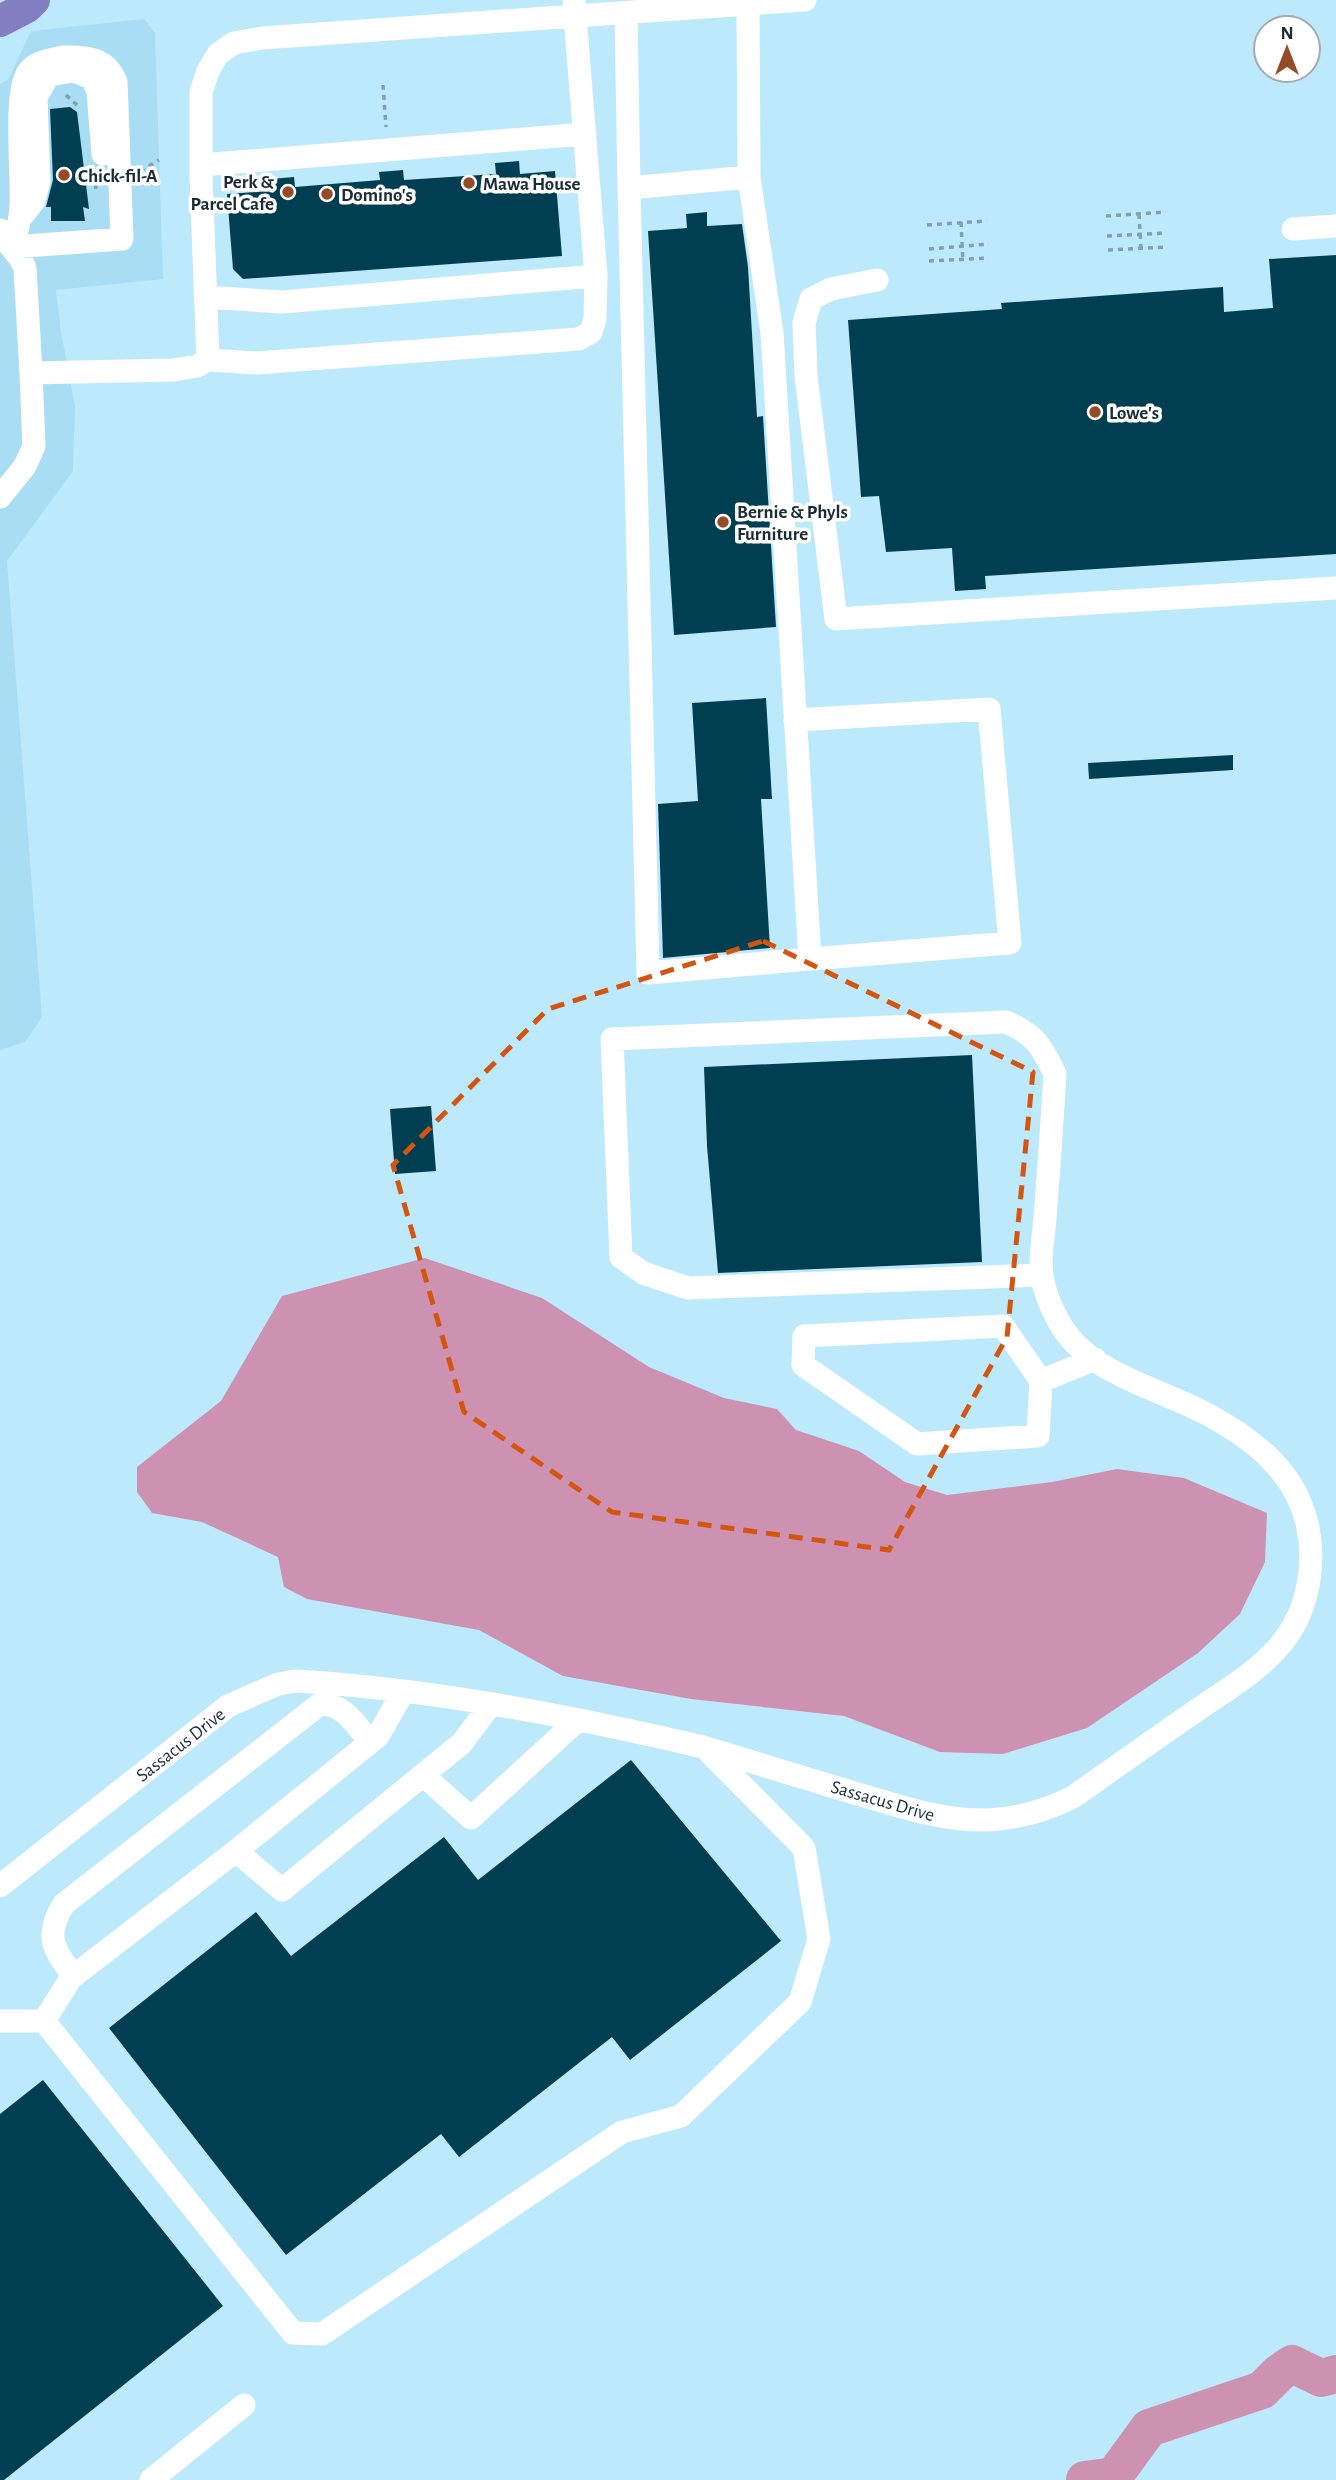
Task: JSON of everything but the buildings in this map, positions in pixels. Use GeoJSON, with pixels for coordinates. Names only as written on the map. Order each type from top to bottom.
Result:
{"type":"FeatureCollection","features":[{"type":"Feature","properties":{"kind":"highway"},"geometry":{"type":"LineString","coordinates":[[0,21],[27,7],[34,0]]}},
{"type":"Feature","properties":{"kind":"street"},"geometry":{"type":"LineString","coordinates":[[208,360],[201,92],[208,71],[218,54],[234,43],[262,38],[575,8],[626,13],[717,3],[805,0]]}},
{"type":"Feature","properties":{"kind":"street"},"geometry":{"type":"LineString","coordinates":[[748,4],[749,177],[772,333],[810,959]]}},
{"type":"Feature","properties":{"kind":"street"},"geometry":{"type":"LineString","coordinates":[[31,373],[174,370],[197,366],[208,360],[257,363],[579,340],[592,332],[596,276],[575,8]]}},
{"type":"Feature","properties":{"kind":"street"},"geometry":{"type":"LineString","coordinates":[[626,13],[648,973],[1010,943],[989,709],[795,720]]}},
{"type":"Feature","properties":{"kind":"street"},"geometry":{"type":"LineString","coordinates":[[0,497],[25,466],[34,446],[25,268],[12,237],[22,206],[21,99],[24,79],[30,69],[45,61],[84,57],[101,62],[116,82],[122,239],[12,237]]}},
{"type":"Feature","properties":{"kind":"street"},"geometry":{"type":"LineString","coordinates":[[201,165],[585,134]]}},
{"type":"Feature","properties":{"kind":"street"},"geometry":{"type":"LineString","coordinates":[[629,188],[749,177]]}},
{"type":"Feature","properties":{"kind":"street"},"geometry":{"type":"LineString","coordinates":[[1293,229],[1336,226]]}},
{"type":"Feature","properties":{"kind":"street"},"geometry":{"type":"LineString","coordinates":[[206,297],[282,302],[596,276]]}},
{"type":"Feature","properties":{"kind":"street"},"geometry":{"type":"LineString","coordinates":[[877,280],[831,289],[811,299],[804,323],[806,376],[836,620],[1336,588]]}},
{"type":"Feature","properties":{"kind":"street"},"geometry":{"type":"LineString","coordinates":[[1006,1022],[1021,1028],[1044,1050],[1055,1074],[1042,1275],[688,1288],[643,1273],[621,1257],[612,1038],[1006,1022]]}},
{"type":"Feature","properties":{"kind":"street","name":"Sassacus Drive"},"geometry":{"type":"LineString","coordinates":[[0,1886],[228,1706],[278,1684],[295,1681],[491,1704],[578,1720],[704,1747],[935,1815],[982,1820],[1021,1818],[1073,1797],[1242,1679],[1272,1654],[1284,1640],[1298,1615],[1310,1568],[1308,1529],[1293,1486],[1270,1457],[1238,1432],[1206,1413],[1122,1376],[1079,1349],[1057,1319],[1042,1275]]}},
{"type":"Feature","properties":{"kind":"street"},"geometry":{"type":"LineString","coordinates":[[1003,1326],[1041,1381],[1038,1436],[917,1444],[803,1365],[804,1336],[1003,1326]]}},
{"type":"Feature","properties":{"kind":"street"},"geometry":{"type":"LineString","coordinates":[[1041,1381],[1095,1359]]}},
{"type":"Feature","properties":{"kind":"street"},"geometry":{"type":"LineString","coordinates":[[44,2021],[74,1976],[236,1851],[378,1736],[403,1692]]}},
{"type":"Feature","properties":{"kind":"street"},"geometry":{"type":"LineString","coordinates":[[74,1976],[52,1940],[52,1928],[64,1905],[197,1798],[320,1704],[329,1703],[346,1712],[370,1742]]}},
{"type":"Feature","properties":{"kind":"street"},"geometry":{"type":"LineString","coordinates":[[236,1851],[282,1890],[462,1744],[491,1704]]}},
{"type":"Feature","properties":{"kind":"street"},"geometry":{"type":"LineString","coordinates":[[424,1776],[471,1818],[578,1720]]}},
{"type":"Feature","properties":{"kind":"street"},"geometry":{"type":"LineString","coordinates":[[44,2021],[293,2333],[322,2334],[622,2132],[681,2116],[800,2001],[819,1939],[804,1847],[704,1747]]}},
{"type":"Feature","properties":{"kind":"street"},"geometry":{"type":"LineString","coordinates":[[0,2021],[44,2021]]}},
{"type":"Feature","properties":{"kind":"street"},"geometry":{"type":"LineString","coordinates":[[150,2480],[244,2405]]}},
{"type":"Feature","properties":{"kind":"path"},"geometry":{"type":"LineString","coordinates":[[383,85],[387,150]]}},
{"type":"Feature","properties":{"kind":"path"},"geometry":{"type":"LineString","coordinates":[[141,172],[159,160]]}},
{"type":"Feature","properties":{"kind":"path"},"geometry":{"type":"LineString","coordinates":[[1106,216],[1166,212]]}},
{"type":"Feature","properties":{"kind":"path"},"geometry":{"type":"LineString","coordinates":[[1139,214],[1141,248]]}},
{"type":"Feature","properties":{"kind":"path"},"geometry":{"type":"LineString","coordinates":[[927,225],[987,221]]}},
{"type":"Feature","properties":{"kind":"path"},"geometry":{"type":"LineString","coordinates":[[961,222],[963,261]]}},
{"type":"Feature","properties":{"kind":"path"},"geometry":{"type":"LineString","coordinates":[[1107,236],[1167,233]]}},
{"type":"Feature","properties":{"kind":"path"},"geometry":{"type":"LineString","coordinates":[[929,249],[989,244]]}},
{"type":"Feature","properties":{"kind":"path"},"geometry":{"type":"LineString","coordinates":[[1108,250],[1168,247]]}},
{"type":"Feature","properties":{"kind":"path"},"geometry":{"type":"LineString","coordinates":[[929,261],[989,258]]}},
{"type":"Feature","properties":{"kind":"highlighted area"},"geometry":{"type":"Polygon","coordinates":[[[763,941],[1033,1072],[1007,1337],[889,1550],[612,1512],[464,1412],[393,1165],[548,1009],[763,941]]]}},
{"type":"Feature","properties":{"kind":"shaded area"},"geometry":{"type":"Polygon","coordinates":[[[144,19],[155,33],[163,279],[56,290],[75,406],[73,471],[7,561],[42,1017],[25,1042],[0,1050],[0,84],[8,80],[31,31],[144,19]]]}},
{"type":"Feature","properties":{"kind":"shaded area"},"geometry":{"type":"Polygon","coordinates":[[[425,1258],[542,1298],[649,1367],[724,1398],[777,1409],[796,1430],[859,1451],[905,1482],[947,1495],[1052,1482],[1117,1469],[1184,1478],[1267,1513],[1265,1562],[1240,1614],[1198,1653],[1087,1728],[1003,1754],[940,1752],[844,1716],[691,1699],[563,1676],[479,1630],[307,1599],[284,1587],[278,1557],[202,1522],[152,1513],[137,1492],[137,1467],[221,1401],[282,1296],[425,1258]]]}},
{"type":"Feature","properties":{"kind":"waterway"},"geometry":{"type":"LineString","coordinates":[[1085,2480],[1114,2476],[1149,2428],[1262,2390],[1292,2364],[1321,2378],[1336,2374]]}},
{"type":"Feature","properties":{"kind":"place","name":"Chick-fil-A"},"geometry":{"type":"Point","coordinates":[64,175]}},
{"type":"Feature","properties":{"kind":"place","name":"Mawa House"},"geometry":{"type":"Point","coordinates":[469,183]}},
{"type":"Feature","properties":{"kind":"place","name":"Perk & Parcel Cafe"},"geometry":{"type":"Point","coordinates":[288,192]}},
{"type":"Feature","properties":{"kind":"place","name":"Domino's"},"geometry":{"type":"Point","coordinates":[327,194]}},
{"type":"Feature","properties":{"kind":"place","name":"Lowe's"},"geometry":{"type":"Point","coordinates":[1095,412]}},
{"type":"Feature","properties":{"kind":"place","name":"Bernie & Phyls Furniture"},"geometry":{"type":"Point","coordinates":[723,522]}}]}
